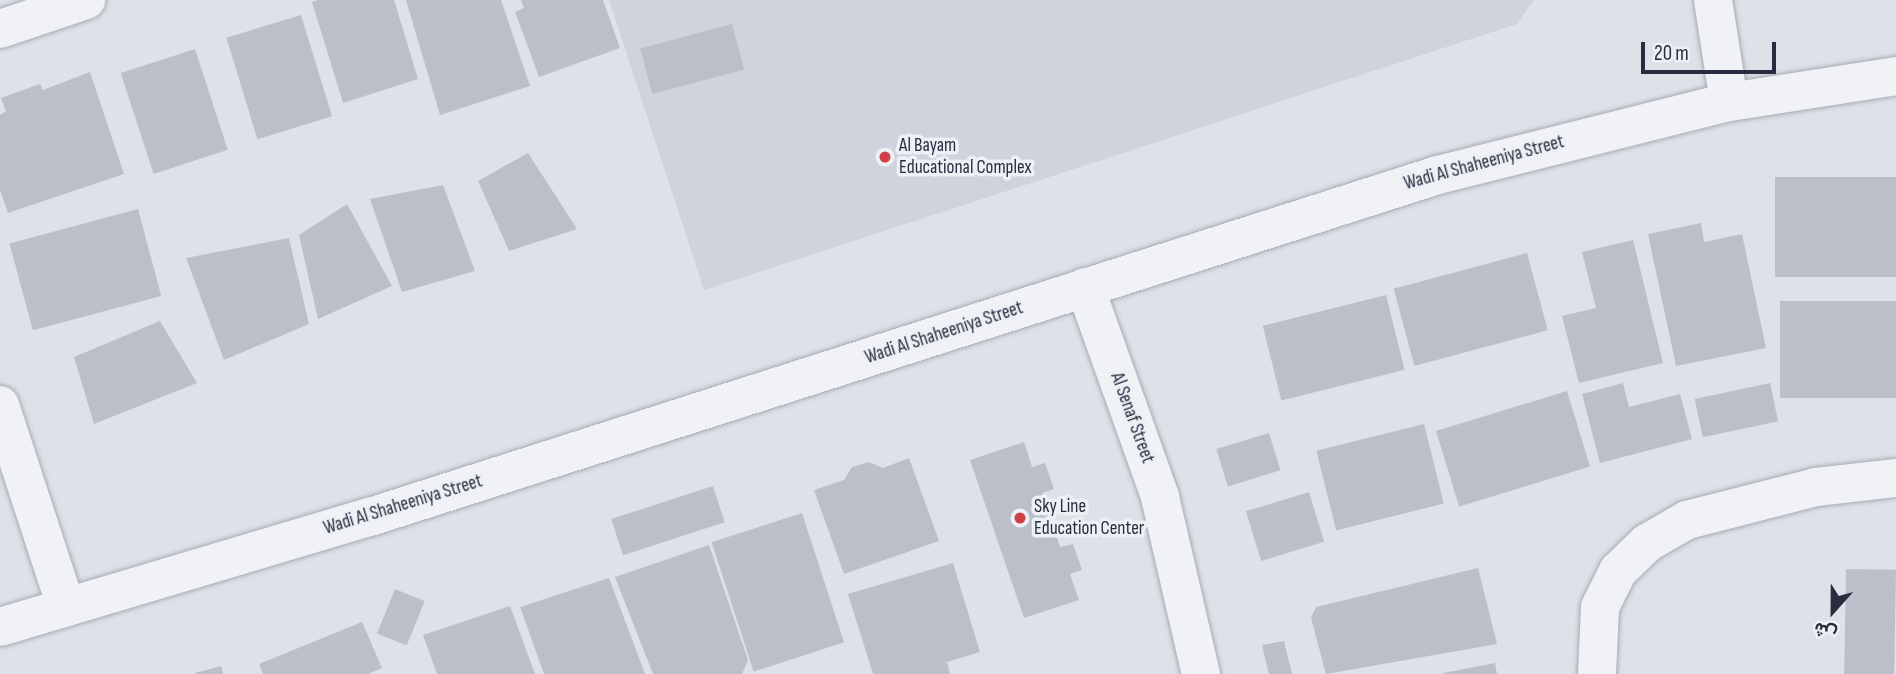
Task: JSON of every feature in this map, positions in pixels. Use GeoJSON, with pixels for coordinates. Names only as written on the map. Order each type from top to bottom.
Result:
{"type":"FeatureCollection","features":[{"type":"Feature","properties":{"kind":"street"},"geometry":{"type":"LineString","coordinates":[[0,29],[86,0]]}},
{"type":"Feature","properties":{"kind":"street"},"geometry":{"type":"LineString","coordinates":[[1713,0],[1729,102]]}},
{"type":"Feature","properties":{"kind":"street","name":"Wadi Al Shaheeniya Street"},"geometry":{"type":"LineString","coordinates":[[0,627],[65,604],[383,513],[1438,175],[1729,102],[1896,76]]}},
{"type":"Feature","properties":{"kind":"street","name":"Al Senaf Street"},"geometry":{"type":"LineString","coordinates":[[1085,287],[1160,497],[1201,674]]}},
{"type":"Feature","properties":{"kind":"street"},"geometry":{"type":"LineString","coordinates":[[0,405],[65,604]]}},
{"type":"Feature","properties":{"kind":"street"},"geometry":{"type":"LineString","coordinates":[[1597,674],[1595,648],[1600,607],[1618,571],[1647,543],[1687,520],[1816,486],[1896,478]]}},
{"type":"Feature","properties":{"kind":"shaded area","name":"Al Bayam Educational Complex"},"geometry":{"type":"Polygon","coordinates":[[[609,0],[1534,0],[1517,24],[704,290],[609,0]]]}},
{"type":"Feature","properties":{"kind":"building"},"geometry":{"type":"Polygon","coordinates":[[[394,0],[418,79],[343,103],[312,2],[394,0]]]}},
{"type":"Feature","properties":{"kind":"building"},"geometry":{"type":"Polygon","coordinates":[[[406,0],[501,0],[530,86],[440,115],[406,0]]]}},
{"type":"Feature","properties":{"kind":"building"},"geometry":{"type":"Polygon","coordinates":[[[521,0],[603,0],[620,48],[539,77],[515,12],[524,8],[521,0]]]}},
{"type":"Feature","properties":{"kind":"building"},"geometry":{"type":"Polygon","coordinates":[[[301,15],[332,116],[257,139],[226,38],[301,15]]]}},
{"type":"Feature","properties":{"kind":"building"},"geometry":{"type":"Polygon","coordinates":[[[732,24],[744,69],[652,94],[640,49],[732,24]]]}},
{"type":"Feature","properties":{"kind":"building"},"geometry":{"type":"Polygon","coordinates":[[[195,49],[228,150],[154,174],[121,73],[195,49]]]}},
{"type":"Feature","properties":{"kind":"building"},"geometry":{"type":"Polygon","coordinates":[[[90,72],[124,174],[8,213],[0,190],[0,115],[6,111],[1,98],[40,84],[43,90],[90,72]]]}},
{"type":"Feature","properties":{"kind":"building"},"geometry":{"type":"Polygon","coordinates":[[[528,153],[577,229],[509,251],[478,181],[528,153]]]}},
{"type":"Feature","properties":{"kind":"building"},"geometry":{"type":"Polygon","coordinates":[[[1775,177],[1896,177],[1896,277],[1775,277],[1775,177]]]}},
{"type":"Feature","properties":{"kind":"building"},"geometry":{"type":"Polygon","coordinates":[[[443,185],[475,271],[402,292],[370,199],[443,185]]]}},
{"type":"Feature","properties":{"kind":"building"},"geometry":{"type":"Polygon","coordinates":[[[347,204],[392,286],[318,319],[299,235],[347,204]]]}},
{"type":"Feature","properties":{"kind":"building"},"geometry":{"type":"Polygon","coordinates":[[[138,209],[161,296],[33,330],[10,243],[138,209]]]}},
{"type":"Feature","properties":{"kind":"building"},"geometry":{"type":"Polygon","coordinates":[[[1701,223],[1704,242],[1742,234],[1766,348],[1676,366],[1648,234],[1701,223]]]}},
{"type":"Feature","properties":{"kind":"building"},"geometry":{"type":"Polygon","coordinates":[[[289,238],[309,324],[224,360],[186,258],[289,238]]]}},
{"type":"Feature","properties":{"kind":"building"},"geometry":{"type":"Polygon","coordinates":[[[1633,240],[1663,363],[1579,383],[1562,316],[1596,308],[1582,252],[1633,240]]]}},
{"type":"Feature","properties":{"kind":"building"},"geometry":{"type":"Polygon","coordinates":[[[1527,253],[1548,330],[1414,366],[1394,289],[1527,253]]]}},
{"type":"Feature","properties":{"kind":"building"},"geometry":{"type":"Polygon","coordinates":[[[1386,295],[1405,370],[1281,400],[1263,326],[1386,295]]]}},
{"type":"Feature","properties":{"kind":"building"},"geometry":{"type":"Polygon","coordinates":[[[1780,301],[1896,301],[1896,398],[1780,398],[1780,301]]]}},
{"type":"Feature","properties":{"kind":"building"},"geometry":{"type":"Polygon","coordinates":[[[160,321],[197,383],[94,424],[74,357],[160,321]]]}},
{"type":"Feature","properties":{"kind":"building"},"geometry":{"type":"Polygon","coordinates":[[[1623,383],[1629,407],[1680,394],[1692,439],[1600,463],[1582,394],[1623,383]]]}},
{"type":"Feature","properties":{"kind":"building"},"geometry":{"type":"Polygon","coordinates":[[[1770,383],[1778,421],[1703,437],[1695,399],[1770,383]]]}},
{"type":"Feature","properties":{"kind":"building"},"geometry":{"type":"Polygon","coordinates":[[[1567,391],[1590,467],[1459,507],[1436,431],[1567,391]]]}},
{"type":"Feature","properties":{"kind":"building"},"geometry":{"type":"Polygon","coordinates":[[[1424,424],[1444,504],[1336,530],[1316,451],[1424,424]]]}},
{"type":"Feature","properties":{"kind":"building"},"geometry":{"type":"Polygon","coordinates":[[[1269,433],[1280,470],[1228,486],[1216,449],[1269,433]]]}},
{"type":"Feature","properties":{"kind":"building","name":"Sky Line Education Center"},"geometry":{"type":"Polygon","coordinates":[[[1024,442],[1032,467],[1045,463],[1054,489],[1042,493],[1060,547],[1073,544],[1082,570],[1070,574],[1079,600],[1024,618],[970,460],[1024,442]]]}},
{"type":"Feature","properties":{"kind":"building"},"geometry":{"type":"Polygon","coordinates":[[[909,458],[939,541],[844,574],[814,490],[844,480],[852,467],[869,462],[883,468],[909,458]]]}},
{"type":"Feature","properties":{"kind":"building"},"geometry":{"type":"Polygon","coordinates":[[[713,486],[725,522],[623,555],[611,519],[713,486]]]}},
{"type":"Feature","properties":{"kind":"building"},"geometry":{"type":"Polygon","coordinates":[[[1309,492],[1324,542],[1261,561],[1246,511],[1309,492]]]}},
{"type":"Feature","properties":{"kind":"building"},"geometry":{"type":"Polygon","coordinates":[[[802,513],[844,642],[754,672],[712,542],[802,513]]]}},
{"type":"Feature","properties":{"kind":"building"},"geometry":{"type":"Polygon","coordinates":[[[709,545],[748,660],[742,674],[653,674],[615,577],[709,545]]]}},
{"type":"Feature","properties":{"kind":"building"},"geometry":{"type":"Polygon","coordinates":[[[953,563],[980,652],[947,662],[950,674],[873,674],[848,594],[953,563]]]}},
{"type":"Feature","properties":{"kind":"building"},"geometry":{"type":"Polygon","coordinates":[[[1478,568],[1497,644],[1326,674],[1311,618],[1316,607],[1478,568]]]}},
{"type":"Feature","properties":{"kind":"building"},"geometry":{"type":"Polygon","coordinates":[[[1846,569],[1896,570],[1894,674],[1844,674],[1846,569]]]}},
{"type":"Feature","properties":{"kind":"building"},"geometry":{"type":"Polygon","coordinates":[[[609,578],[645,674],[544,674],[520,607],[609,578]]]}},
{"type":"Feature","properties":{"kind":"building"},"geometry":{"type":"Polygon","coordinates":[[[395,589],[425,601],[407,645],[377,634],[395,589]]]}},
{"type":"Feature","properties":{"kind":"building"},"geometry":{"type":"Polygon","coordinates":[[[510,606],[535,674],[437,674],[423,635],[510,606]]]}},
{"type":"Feature","properties":{"kind":"building"},"geometry":{"type":"Polygon","coordinates":[[[362,622],[382,668],[368,674],[263,674],[259,664],[362,622]]]}},
{"type":"Feature","properties":{"kind":"building"},"geometry":{"type":"Polygon","coordinates":[[[1284,641],[1292,674],[1269,674],[1262,645],[1284,641]]]}},
{"type":"Feature","properties":{"kind":"building"},"geometry":{"type":"Polygon","coordinates":[[[1495,663],[1497,674],[1443,674],[1443,673],[1495,663]]]}},
{"type":"Feature","properties":{"kind":"building"},"geometry":{"type":"Polygon","coordinates":[[[221,666],[223,674],[195,674],[195,673],[221,666]]]}},
{"type":"Feature","properties":{"kind":"place","name":"Al Bayam Educational Complex"},"geometry":{"type":"Point","coordinates":[885,157]}},
{"type":"Feature","properties":{"kind":"place","name":"Sky Line Education Center"},"geometry":{"type":"Point","coordinates":[1020,518]}}]}
